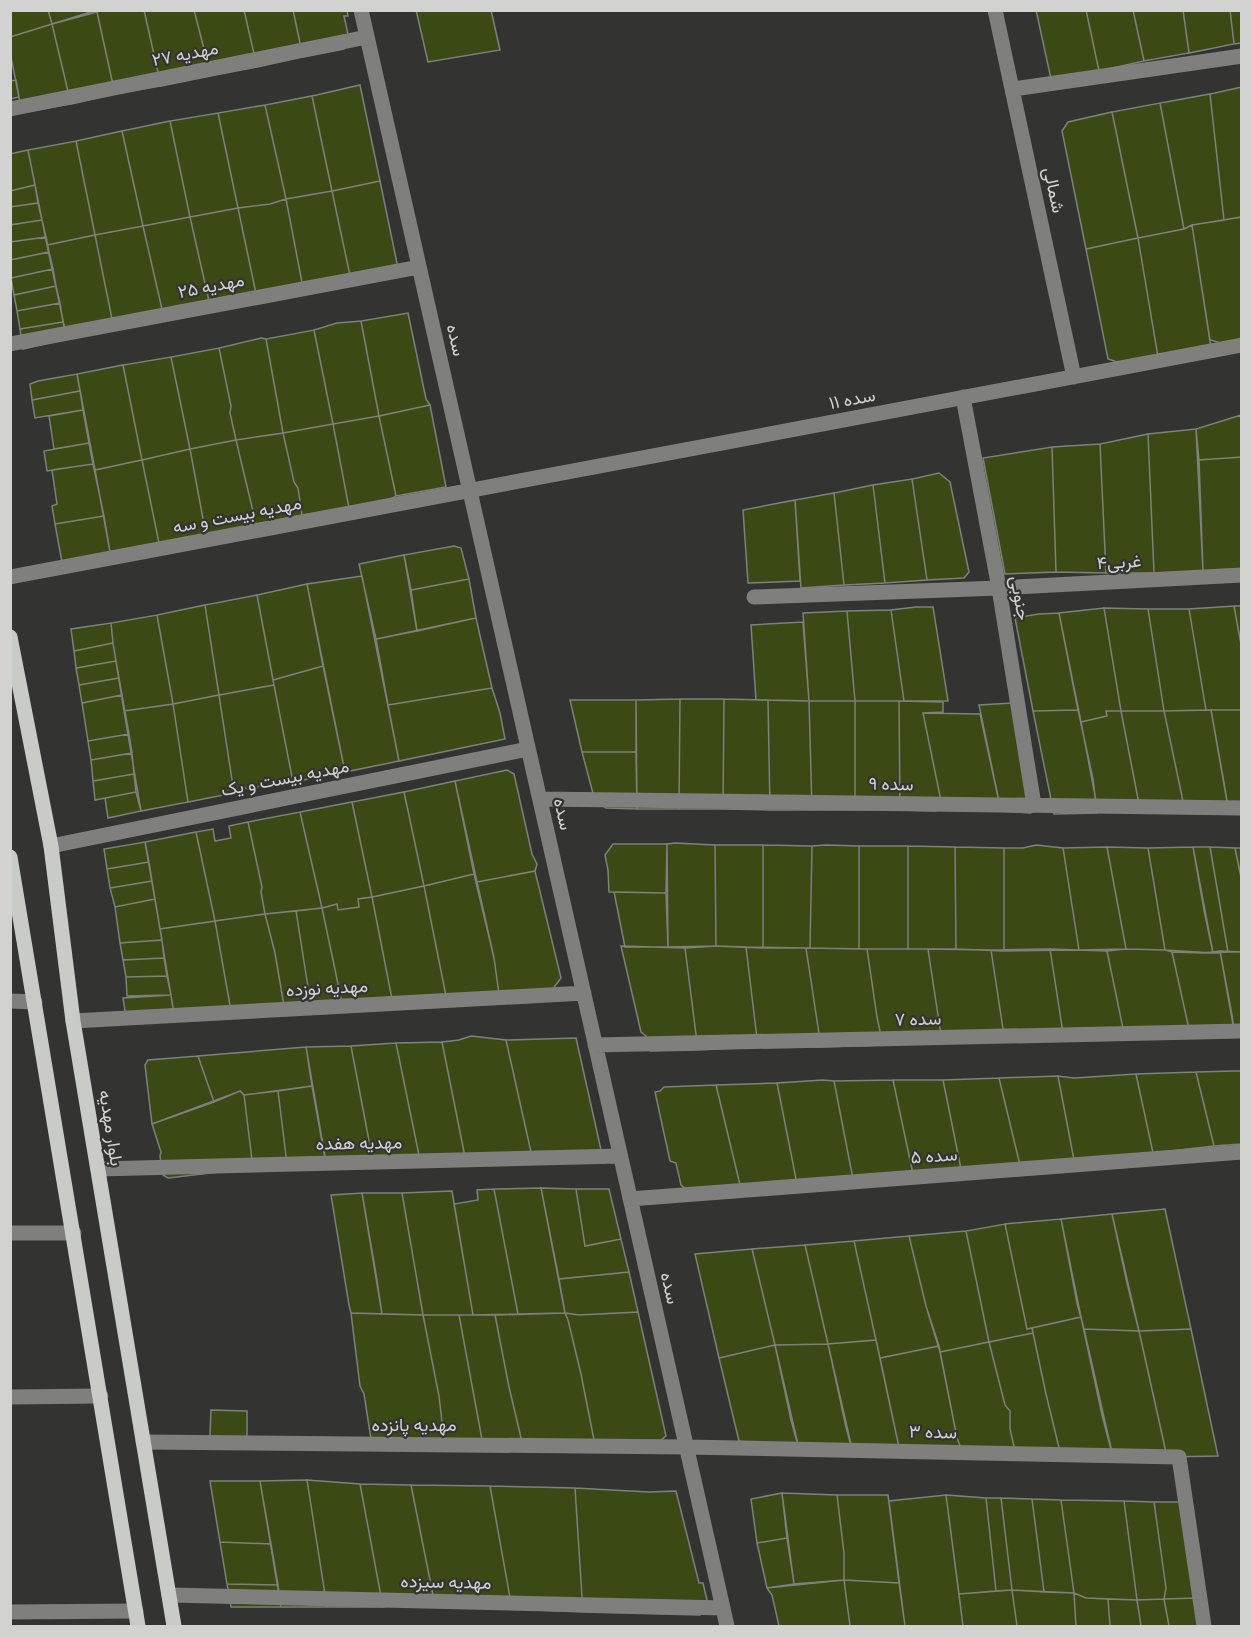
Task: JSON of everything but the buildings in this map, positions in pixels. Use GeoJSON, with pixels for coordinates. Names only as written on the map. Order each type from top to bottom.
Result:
{"type":"FeatureCollection","features":[{"type":"Feature","properties":{"kind":"main road","name":"بلوار مهدیه"},"geometry":{"type":"LineString","coordinates":[[10,637],[51,846],[74,1022],[174,1626]]}},
{"type":"Feature","properties":{"kind":"main road"},"geometry":{"type":"LineString","coordinates":[[10,857],[36,1002],[137,1619]]}},
{"type":"Feature","properties":{"kind":"street","name":"سده"},"geometry":{"type":"LineString","coordinates":[[362,10],[727,1626]]}},
{"type":"Feature","properties":{"kind":"street","name":"شمالی"},"geometry":{"type":"LineString","coordinates":[[995,10],[1074,377]]}},
{"type":"Feature","properties":{"kind":"street","name":"مهدیه ۲۷"},"geometry":{"type":"LineString","coordinates":[[10,109],[368,37]]}},
{"type":"Feature","properties":{"kind":"street"},"geometry":{"type":"LineString","coordinates":[[1013,89],[1242,56]]}},
{"type":"Feature","properties":{"kind":"street","name":"مهدیه ۲۵"},"geometry":{"type":"LineString","coordinates":[[10,344],[419,267]]}},
{"type":"Feature","properties":{"kind":"street","name":"سده ۱۱"},"geometry":{"type":"LineString","coordinates":[[470,491],[1242,345]]}},
{"type":"Feature","properties":{"kind":"street","name":"جنوبی"},"geometry":{"type":"LineString","coordinates":[[963,398],[999,588],[1034,806]]}},
{"type":"Feature","properties":{"kind":"street","name":"مهدیه بیست و سه"},"geometry":{"type":"LineString","coordinates":[[10,578],[470,491]]}},
{"type":"Feature","properties":{"kind":"street","name":"غربی۴"},"geometry":{"type":"LineString","coordinates":[[754,597],[999,588],[1242,575]]}},
{"type":"Feature","properties":{"kind":"street","name":"مهدیه بیست و یک"},"geometry":{"type":"LineString","coordinates":[[51,846],[528,749]]}},
{"type":"Feature","properties":{"kind":"street","name":"سده ۹"},"geometry":{"type":"LineString","coordinates":[[540,799],[1242,808]]}},
{"type":"Feature","properties":{"kind":"street","name":"مهدیه نوزده"},"geometry":{"type":"LineString","coordinates":[[74,1022],[584,993]]}},
{"type":"Feature","properties":{"kind":"street"},"geometry":{"type":"LineString","coordinates":[[10,1001],[36,1002]]}},
{"type":"Feature","properties":{"kind":"street","name":"سده ۷"},"geometry":{"type":"LineString","coordinates":[[596,1046],[1242,1031]]}},
{"type":"Feature","properties":{"kind":"street","name":"سده ۵"},"geometry":{"type":"LineString","coordinates":[[630,1199],[1242,1152]]}},
{"type":"Feature","properties":{"kind":"street","name":"مهدیه هفده"},"geometry":{"type":"LineString","coordinates":[[98,1169],[620,1156]]}},
{"type":"Feature","properties":{"kind":"street"},"geometry":{"type":"LineString","coordinates":[[10,1233],[74,1233]]}},
{"type":"Feature","properties":{"kind":"street"},"geometry":{"type":"LineString","coordinates":[[10,1397],[101,1396]]}},
{"type":"Feature","properties":{"kind":"street","name":"مهدیه پانزده"},"geometry":{"type":"LineString","coordinates":[[143,1442],[686,1447]]}},
{"type":"Feature","properties":{"kind":"street","name":"سده ۳"},"geometry":{"type":"LineString","coordinates":[[686,1447],[1179,1457],[1204,1626]]}},
{"type":"Feature","properties":{"kind":"street","name":"مهدیه سیزده"},"geometry":{"type":"LineString","coordinates":[[169,1595],[723,1608]]}},
{"type":"Feature","properties":{"kind":"street"},"geometry":{"type":"LineString","coordinates":[[10,1612],[137,1619]]}}]}
